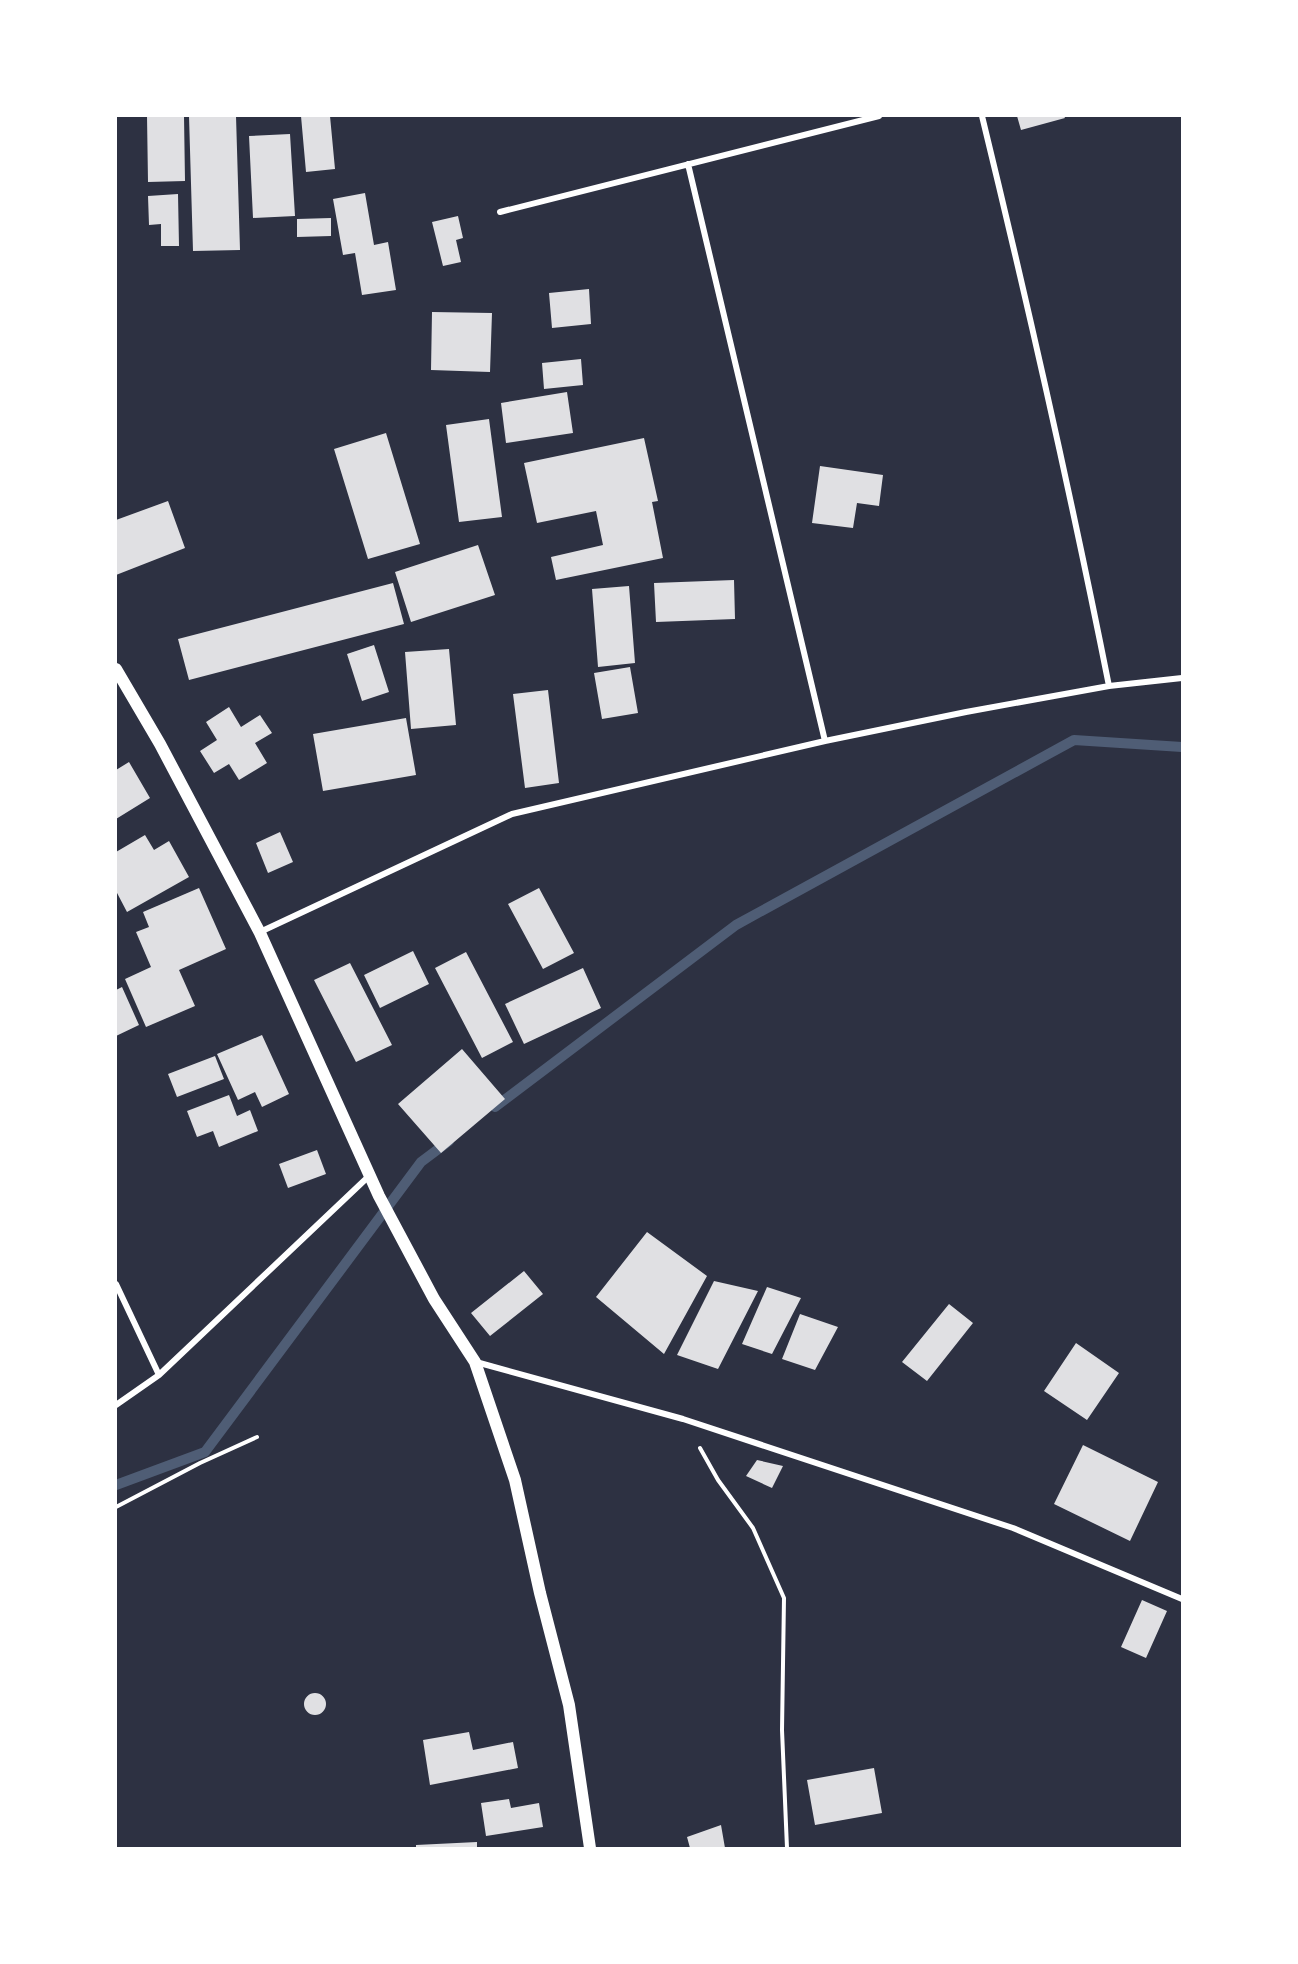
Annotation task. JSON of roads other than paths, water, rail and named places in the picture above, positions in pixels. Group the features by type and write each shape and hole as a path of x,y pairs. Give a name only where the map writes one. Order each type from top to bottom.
{"main road":[{"path":"116,669 160,744 260,933 379,1196 434,1299 475,1362 515,1480 568,1705 590,1848"}],"street":[{"path":"500,212 879,116"},
{"path":"982,116 1030,314 1109,686"},
{"path":"688,164 825,741"},
{"path":"260,933 512,814 825,741 966,712 1109,686 1182,678"},
{"path":"116,1405 159,1375 369,1176"},
{"path":"116,1284 159,1375"},
{"path":"475,1362 684,1419 1013,1528 1182,1599"}],"waterway":[{"path":"495,1107 736,925 1074,740 1182,747"},
{"path":"116,1485 205,1452 421,1162 449,1141"}]}
